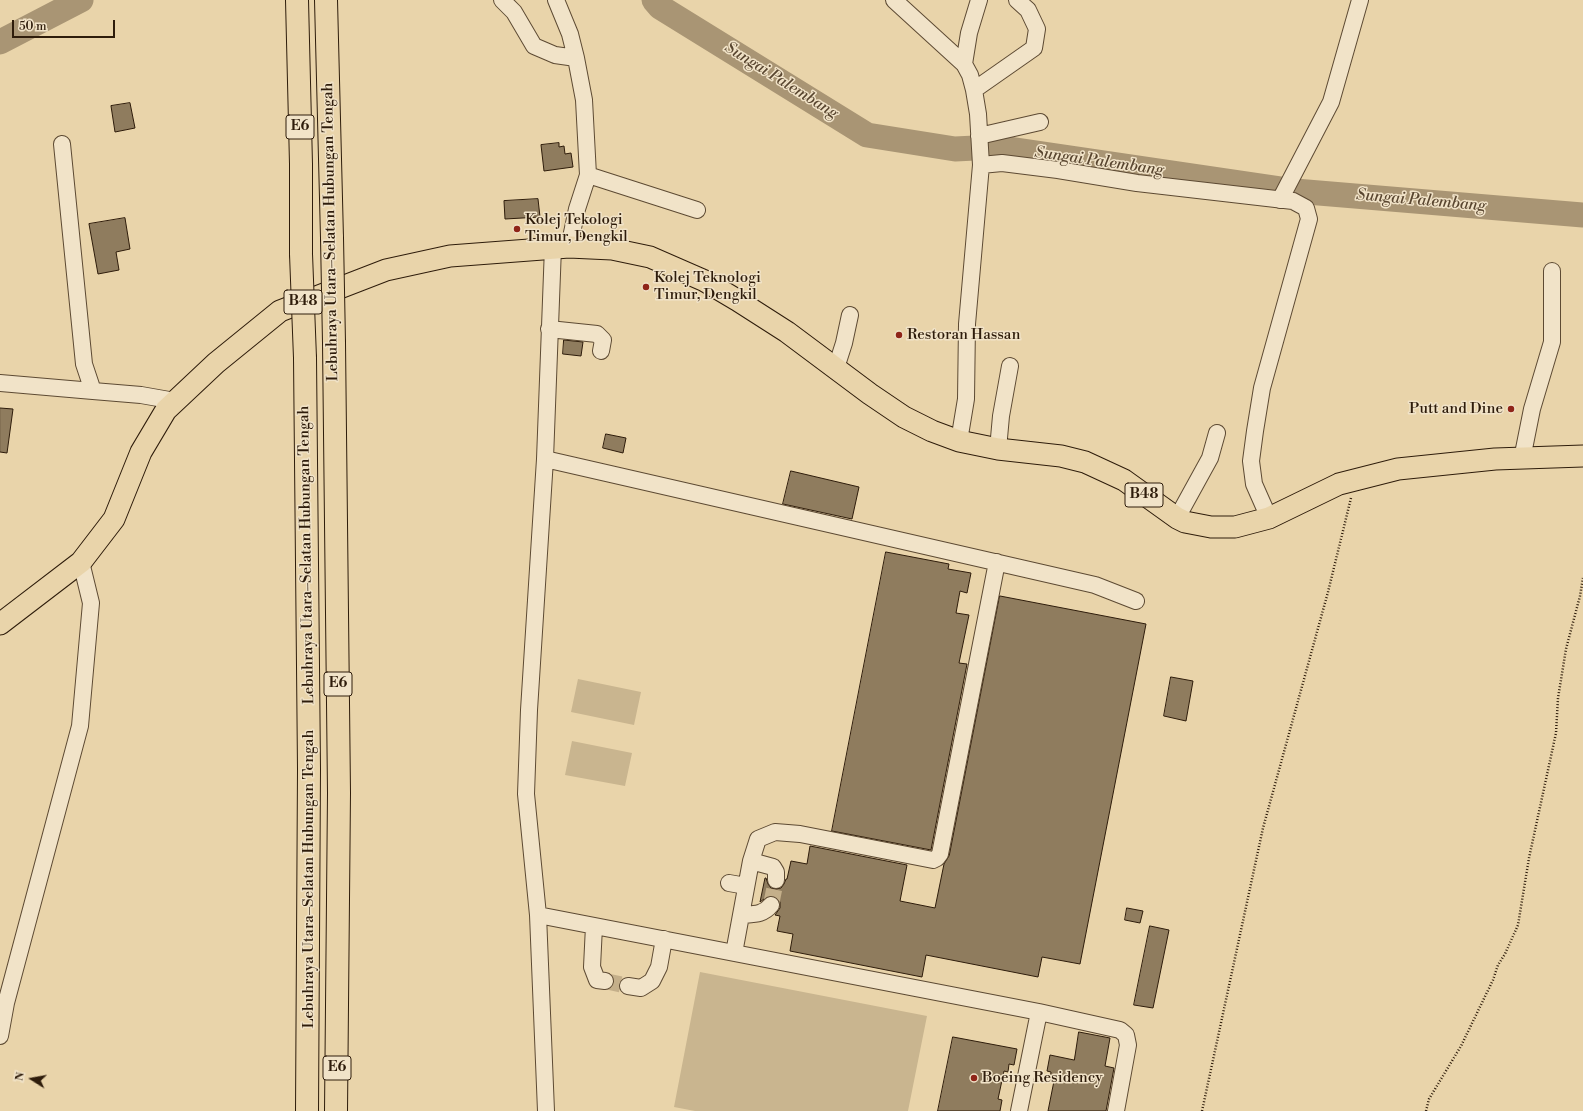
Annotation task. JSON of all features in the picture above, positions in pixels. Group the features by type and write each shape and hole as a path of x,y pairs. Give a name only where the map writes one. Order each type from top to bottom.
{"highway":[{"name":"Lebuhraya Utara–Selatan Hubungan Tengah","path":"297,0 301,164 301,254 305,358 309,769 307,1111"},
{"name":"Lebuhraya Utara–Selatan Hubungan Tengah","path":"326,0 334,342 339,793 336,1111"}],"main road":[{"name":"B48","path":"0,624 81,562 114,519 141,452 166,410 216,363 280,311 386,270 450,256 561,247 612,249 650,257 705,281 737,300 787,332 870,394 904,417 932,431 959,441 998,450 1061,456 1085,462 1124,480 1177,518 1185,522 1211,528 1235,527 1269,518 1339,484 1398,469 1495,458 1522,459 1583,456"}],"street":[{"path":"502,0 514,12 534,46 555,55 576,58"},
{"path":"546,1111 538,915 526,794 529,710 545,459 549,329 561,247 577,209 588,175 584,100 570,34 556,0"},
{"path":"894,0 964,64 970,75 978,114 980,148 967,324 966,399 959,441"},
{"path":"964,64 969,33 979,0"},
{"path":"974,90 1034,48 1037,29 1028,10 1018,0"},
{"path":"1282,198 1331,102 1360,0"},
{"path":"980,148 1040,122"},
{"path":"62,144 84,364 93,391"},
{"path":"980,148 1002,163 1058,170 1137,183 1248,196 1282,198 1306,208 1309,219 1262,388 1251,461 1254,484 1269,518"},
{"path":"588,175 697,210"},
{"path":"1522,459 1532,409 1552,342 1552,271"},
{"path":"836,368 844,343 850,315"},
{"path":"549,329 597,334 603,340 601,351"},
{"path":"998,450 1010,366"},
{"path":"0,383 141,395 175,401"},
{"path":"1177,518 1210,458 1216,433"},
{"path":"545,459 1096,585 1136,601"},
{"path":"0,1036 6,1004 80,726 91,603 81,562"},
{"path":"734,953 746,886 758,839 775,832 800,834 933,860 940,854 997,562"},
{"path":"752,861 773,867 776,876"},
{"path":"729,883 746,886"},
{"path":"741,915 760,914 766,911 771,905"},
{"path":"538,915 1112,1027 1120,1030 1126,1035 1128,1045 1116,1111"},
{"path":"594,926 592,967 601,981"},
{"path":"634,987 652,980 659,968 664,939"},
{"path":"1019,1111 1039,1012"}],"path":[{"path":"1202,1111 1263,828 1328,592 1356,480"},
{"path":"1426,1111 1429,1099 1461,1046 1518,925 1529,858 1556,733 1558,698 1566,649 1580,596 1583,578"}],"shaded area":[{"path":"578,679 641,692 634,725 571,712"},
{"path":"572,741 632,753 625,786 565,775"},
{"path":"700,972 927,1016 908,1111 695,1111 674,1107"}],"building":[{"path":"130,103 135,128 115,132 111,106"},
{"path":"559,143 559,147 564,146 565,154 571,153 573,167 544,171 541,145"},
{"path":"538,199 540,217 505,219 504,201"},
{"path":"125,218 130,249 116,252 119,270 98,274 89,224"},
{"path":"564,340 583,342 581,356 563,354"},
{"path":"0,408 13,409 7,453 0,452"},
{"path":"606,434 626,438 623,453 603,448"},
{"path":"791,471 859,487 852,519 783,504"},
{"path":"886,552 949,564 948,569 971,573 967,593 960,591 956,613 969,615 959,663 967,664 931,850 832,831"},
{"path":"1000,596 1146,624 1080,964 1042,957 1038,977 926,955 922,977 790,951 793,934 777,931 780,916 775,915 780,908 780,902 773,896 768,896 760,902 765,878 771,888 781,888 787,879 791,861 807,864 810,846 907,865 900,901 935,908 944,864 949,856"},
{"path":"1171,677 1193,681 1186,721 1164,716"},
{"path":"1127,908 1143,911 1140,923 1125,920"},
{"path":"1150,926 1169,930 1153,1008 1134,1005"},
{"path":"1079,1032 1110,1038 1105,1066 1114,1068 1106,1111 1048,1111 1054,1081 1050,1080 1051,1072 1047,1071 1050,1055 1074,1060"},
{"name":"Boeing Residency","path":"953,1037 1017,1049 1014,1065 1009,1064 1008,1072 1004,1071 998,1099 1002,1100 1000,1111 938,1111"}],"waterway":[{"path":"0,42 81,0"},
{"name":"Sungai Palembang","path":"654,0 660,7 867,135 955,149 996,147 1295,191 1583,215"}],"tunnel":[{"path":"771,905 776,880"},
{"path":"605,981 628,986"}],"place":[{"name":"Kolej Tekologi Timur, Dengkil","path":"517,229"},
{"name":"Kolej Teknologi Timur, Dengkil","path":"646,287"},
{"name":"Restoran Hassan","path":"899,335"},
{"name":"Putt and Dine","path":"1511,409"},
{"name":"Boeing Residency","path":"974,1078"}]}
